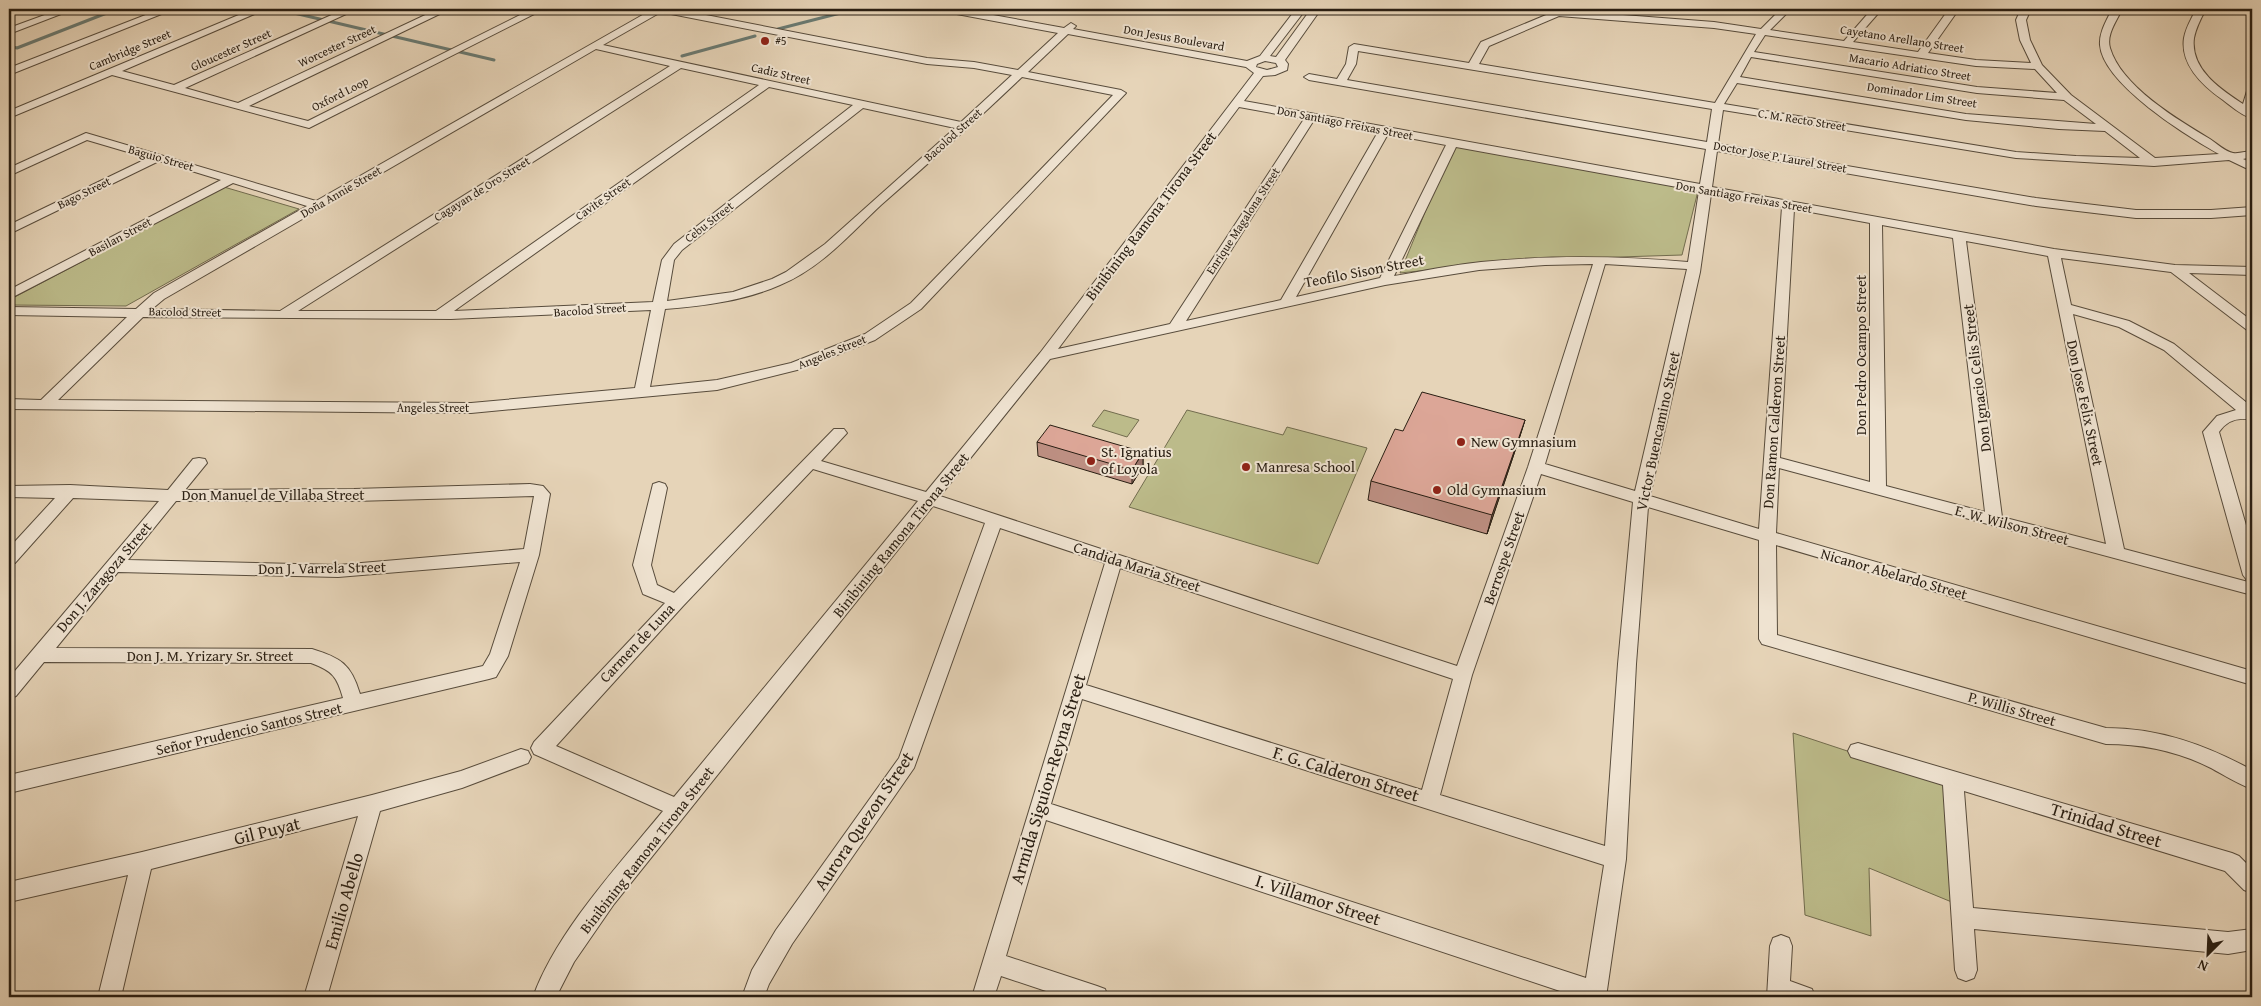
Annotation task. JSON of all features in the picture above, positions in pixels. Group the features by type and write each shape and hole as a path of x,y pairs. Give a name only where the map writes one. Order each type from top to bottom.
{"street":[{"path":"9,32 69,9"},
{"path":"9,72 169,9"},
{"name":"Cambridge Street","path":"9,116 261,9"},
{"name":"Gloucester Street","path":"174,89 352,9"},
{"name":"Worcester Street","path":"240,106 445,9"},
{"name":"Oxford Loop","path":"112,72 309,125 539,9"},
{"name":"Doña Annie Street","path":"45,404 159,296 661,9"},
{"name":"Angeles Street","path":"9,404 471,408 717,385 796,366 870,337 916,306 1122,93 965,63 927,61 661,9"},
{"name":"Don Jesus Boulevard","path":"946,9 1069,28 1257,61 1279,61"},
{"name":"Don Jesus Boulevard","path":"978,9 1069,28"},
{"path":"1301,9 1251,68 1260,72 1278,72 1283,68 1283,64 1279,61 1316,9"},
{"name":"Victor Buencamino Street","path":"1596,994 1616,859 1627,664 1641,499 1694,266 1704,189 1718,106 1763,31 1786,9"},
{"path":"1847,43 1877,9"},
{"path":"1921,54 1954,9"},
{"path":"2026,9 2021,20 2025,40 2038,66 2067,97 2154,163"},
{"path":"2117,9 2104,35 2105,49 2118,71 2164,116 2252,168"},
{"path":"2200,9 2188,40 2190,57 2200,74 2214,88 2249,113 2252,91"},
{"name":"Cayetano Arellano Street","path":"1472,67 1485,44 1558,13 1714,25 1976,63 2038,66"},
{"name":"Bacolod Street","path":"9,311 440,315 536,314 660,305 713,299 743,293 775,282 805,267 1069,28"},
{"name":"Cadiz Street","path":"594,46 962,126"},
{"name":"C. M. Recto Street","path":"1340,81 1351,64 1354,46 1472,67 2016,155 2082,161 2154,163 2233,158 2252,154"},
{"name":"Macario Adriatico Street","path":"1750,54 1976,90 2067,97"},
{"name":"Cagayan de Oro Street","path":"285,314 680,64"},
{"name":"Binibining Ramona Tirona Street","path":"544,997 566,954 606,897 1045,356 1260,72"},
{"name":"Doctor Jose P. Laurel Street","path":"1309,77 2064,205 2136,214 2211,214 2252,211"},
{"name":"Dominador Lim Street","path":"1734,78 1963,116 2042,126 2106,128"},
{"name":"Cavite Street","path":"440,315 767,84"},
{"name":"Don Santiago Freixas Street","path":"1237,102 2054,253 2175,269 2252,271"},
{"name":"Cebu Street","path":"642,392 668,260 678,247 860,105"},
{"name":"Enrique Magalona Street","path":"1175,327 1311,116"},
{"path":"1285,304 1384,130"},
{"name":"Baguio Street","path":"9,172 86,136 318,205"},
{"path":"1385,281 1452,143"},
{"name":"Bago Street","path":"9,230 159,157"},
{"name":"Basilan Street","path":"9,295 232,179"},
{"name":"Don Ramon Calderon Street","path":"1768,638 1767,537 1788,205"},
{"name":"Don Pedro Ocampo Street","path":"1876,221 1878,490"},
{"name":"Don Ignacio Celis Street","path":"1959,236 1994,520"},
{"name":"Don Jose Felix Street","path":"2054,253 2116,553"},
{"name":"Teofilo Sison Street","path":"1045,356 1385,281 1499,263 1599,260 1694,266"},
{"name":"Berrospe Street","path":"1429,800 1463,675 1536,467 1599,260"},
{"path":"2175,269 2252,327"},
{"path":"2065,307 2124,324 2170,347 2251,413"},
{"path":"2251,413 2229,416 2220,420 2215,424 2211,432 2252,575"},
{"name":"Carmen de Luna","path":"678,809 541,748 677,600 839,433"},
{"name":"E. W. Wilson Street","path":"1771,461 2252,589"},
{"name":"Candida Maria Street","path":"810,462 930,499 1301,620 1463,675"},
{"name":"Don J. Zaragoza Street","path":"9,691 199,463"},
{"name":"Nicanor Abelardo Street","path":"1536,467 1767,537 2252,678"},
{"path":"658,488 642,565 649,589 677,600"},
{"name":"Don Manuel de Villaba Street","path":"9,491 172,495 434,494 537,490 542,492 542,500 530,555"},
{"path":"9,558 70,492"},
{"name":"Aurora Quezon Street","path":"753,997 760,978 784,938 907,762 994,521"},
{"name":"Don J. Varrela Street","path":"113,566 338,571 530,555"},
{"name":"Señor Prudencio Santos Street","path":"9,784 489,672 499,656 530,555"},
{"name":"Armida Siguion-Reyna Street","path":"983,997 1076,690 1099,604 1114,560"},
{"name":"P. Willis Street","path":"1768,638 2106,736 2142,736 2165,741 2219,762 2252,780"},
{"name":"Don J. M. Yrizary Sr. Street","path":"38,655 312,656 337,666 346,675 354,705"},
{"name":"F. G. Calderon Street","path":"1076,690 1616,859"},
{"name":"Trinidad Street","path":"1858,751 2232,863 2252,883"},
{"name":"Gil Puyat","path":"9,892 142,862 372,804 462,779 521,757"},
{"path":"1953,780 1966,970"},
{"name":"Emilio Abello","path":"316,997 372,804"},
{"name":"I. Villamor Street","path":"1039,809 1596,994"},
{"path":"110,997 142,862"},
{"path":"1962,917 2228,943 2252,940"},
{"path":"1781,946 1778,993 1804,997"},
{"path":"994,963 1097,997"}],"shaded area":[{"path":"1453,144 1698,191 1682,255 1524,260 1400,273"},
{"path":"224,187 299,209 126,306 9,305 9,300"},
{"path":"1104,410 1139,420 1127,437 1092,426"},
{"path":"1187,410 1283,435 1287,427 1367,448 1318,564 1129,507"},
{"path":"1793,733 1950,785 1959,905 1869,868 1871,936 1805,915"}],"building":[{"path":"1422,392 1525,420 1492,515 1371,481 1395,429 1403,431"},
{"path":"1050,425 1143,452 1132,470 1037,442"}],"waterway":[{"path":"9,46 17,48 117,9"},
{"path":"277,9 494,60"},
{"path":"778,29 856,9"},
{"path":"682,56 755,36"}],"place":[{"name":"#5","path":"765,41"},
{"name":"New Gymnasium","path":"1461,442"},
{"name":"St. Ignatius of Loyola","path":"1091,461"},
{"name":"Manresa School","path":"1246,467"},
{"name":"Old Gymnasium","path":"1437,490"}]}
